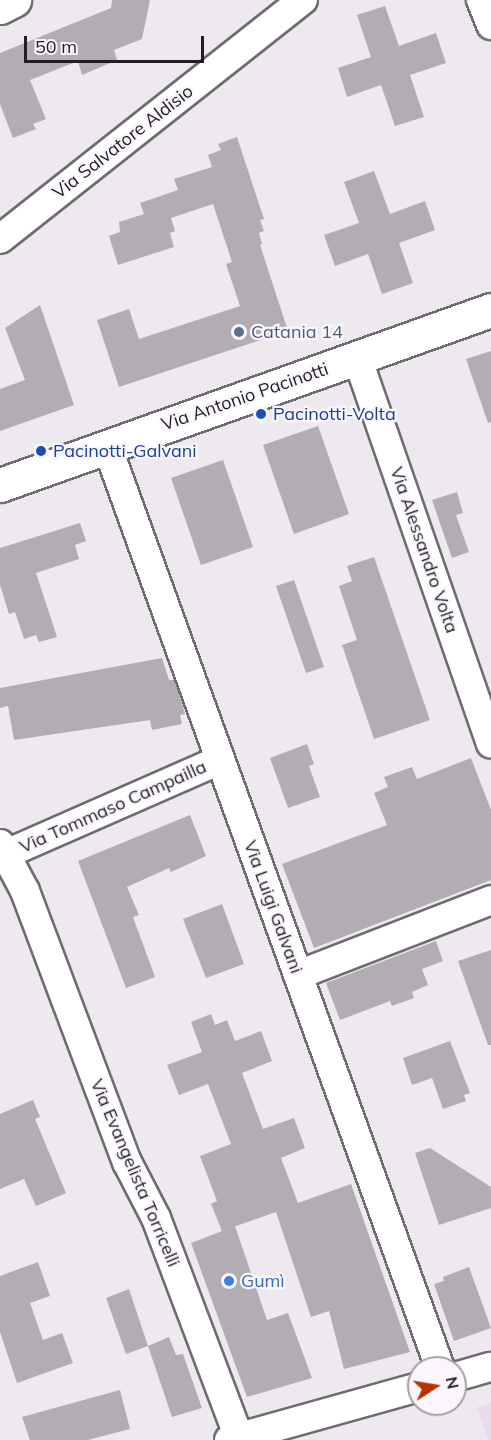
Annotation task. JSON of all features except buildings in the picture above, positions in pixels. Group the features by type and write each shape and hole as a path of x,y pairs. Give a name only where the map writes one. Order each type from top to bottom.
{"main road":[{"path":"0,6 14,0"},
{"name":"Via Antonio Pacinotti","path":"0,485 491,310"}],"street":[{"name":"Via Salvatore Aldisio","path":"0,238 303,0"},
{"path":"481,0 491,25"},
{"name":"Via Alessandro Volta","path":"357,357 491,743"},
{"name":"Via Luigi Galvani","path":"107,446 436,1356"},
{"name":"Via Tommaso Campailla","path":"3,849 220,760"},
{"name":"Via Evangelista Torricelli","path":"3,849 25,891 126,1162 156,1218 236,1439"},
{"path":"298,975 491,900"},
{"path":"467,1374 491,1367"},
{"path":"236,1439 407,1390"}],"shaded area":[{"path":"491,1403 491,1440 488,1440 477,1407"}],"place":[{"name":"Catania 14","path":"239,332"},
{"name":"Pacinotti-Volta","path":"261,414"},
{"name":"Pacinotti-Galvani","path":"41,451"},
{"name":"Gumì","path":"229,1281"}]}
